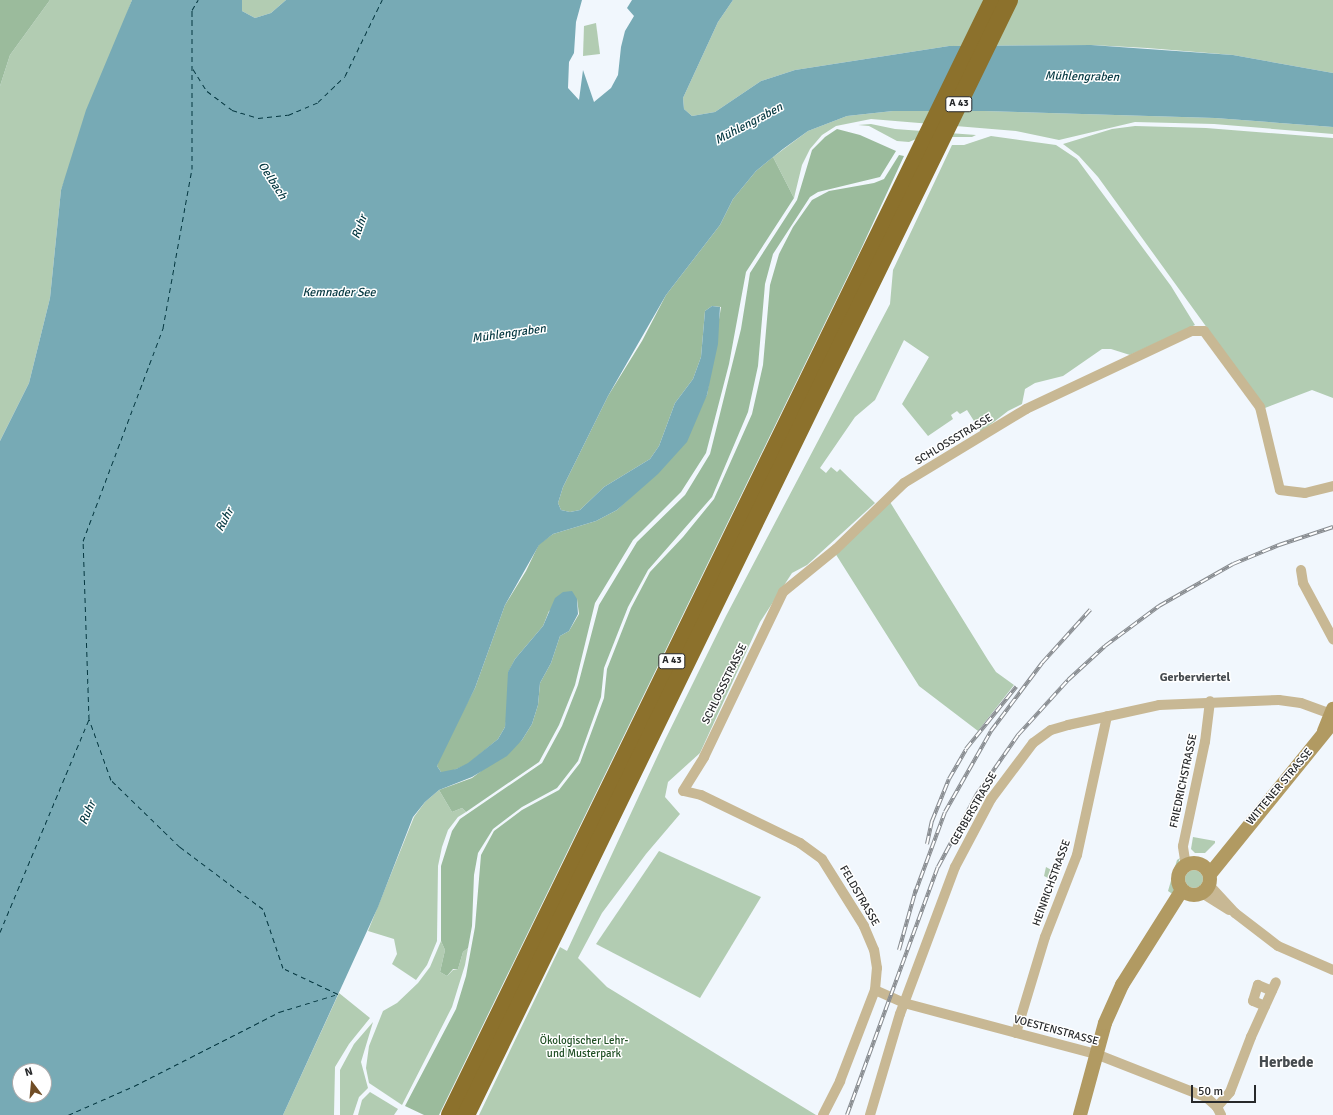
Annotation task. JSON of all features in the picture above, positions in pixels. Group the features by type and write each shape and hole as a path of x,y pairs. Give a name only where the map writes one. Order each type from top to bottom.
{"highway":[{"name":"A 43","path":"466,1115 900,207 993,0"},
{"name":"A 43","path":"450,1115 900,207 1009,0"}],"main road":[{"name":"WITTENER STRASSE","path":"1080,1115 1105,1023 1122,985 1165,918 1200,884 1324,733 1332,715"},
{"path":"1194,863 1200,884 1178,880 1186,866 1194,863"}],"street":[{"name":"SCHLOSSSTRASSE","path":"683,791 704,757 783,592 851,535 904,484 1026,409 1177,337 1192,331 1204,331 1260,407 1279,488 1294,493 1305,493 1333,486"},
{"path":"1301,570 1303,583 1333,639"},
{"name":"GERBERSTRASSE","path":"870,1115 904,1003 955,867 992,799 1007,775 1033,743 1051,730 1159,705 1279,700 1301,703 1332,715"},
{"name":"FRIEDRICHSTRASSE","path":"1186,866 1183,846 1205,742 1210,702"},
{"name":"HEINRICHSTRASSE","path":"1016,1033 1045,937 1077,855 1107,716"},
{"name":"FELDSTRASSE","path":"683,791 701,795 800,843 822,858 864,926 874,950 877,968 875,990 840,1081 823,1115"},
{"path":"1200,884 1278,946 1333,970"},
{"path":"1219,1111 1230,1092 1274,987 1258,986 1253,1001 1265,1006"},
{"name":"VOESTENSTRASSE","path":"875,990 904,1003 1096,1054 1206,1098 1219,1111"}],"green space":[{"path":"0,0 50,0 10,55 0,86"},
{"path":"50,0 132,0 61,190 50,298 29,383 0,441 0,86 10,55"},
{"path":"242,0 286,0 271,13 255,18 242,11"},
{"path":"733,0 1333,0 1333,73 1233,55 1147,48 1091,45 949,46 795,70 761,81 715,112 692,116 684,109 683,98 718,22"},
{"path":"596,23 600,54 583,56 584,26"},
{"path":"893,111 984,111 1215,118 1333,127 1333,134 1214,124 1135,122 1059,140 1016,131 871,119 836,126 822,135 810,149 802,165 794,198 773,157 808,131 847,116"},
{"path":"871,124 895,129 976,135 972,137 921,137 909,142 897,141 869,126 858,125"},
{"path":"1135,126 1206,128 1333,138 1333,398 1312,390 1265,408 1098,177 1079,156 1063,144 1112,129"},
{"path":"837,129 860,135 896,151 880,177 818,192 810,197 773,254 765,284 758,366 748,412 712,497 648,570 628,607 604,668 601,697 578,761 557,788 522,807 493,829 478,853 474,875 472,926 468,948 463,952 458,969 453,969 447,976 440,972 445,950 441,941 441,866 452,831 460,819 542,763 562,726 578,685 599,605 637,542 685,495 710,454 741,329 750,273 797,200 812,150 825,137"},
{"name":"Ökologischer Lehr- und Musterpark","path":"991,136 1056,145 1077,159 1171,286 1195,325 1130,355 1111,349 1102,349 1063,376 1035,383 1025,389 1022,404 1008,411 981,432 967,410 960,414 957,411 951,415 953,419 928,436 902,404 929,357 904,340 875,400 855,417 820,468 826,473 831,467 837,472 840,469 875,503 807,565 792,573 760,622 700,753 668,782 665,797 680,814 646,854 602,913 578,958 607,987 816,1115 479,1115 560,947 567,951 664,742 726,616 890,304 893,270 952,145 964,145"},
{"path":"899,155 904,156 861,249 439,1115 424,1115 405,1106 456,1009 466,976 475,927 481,855 494,831 522,810 559,790 580,763 604,698 607,669 631,608 650,572 683,537 714,499 752,414 763,365 770,285 779,254 793,227 812,200 829,191 874,183 884,179"},
{"path":"773,157 794,198 746,272 729,364 706,453 681,492 633,540 595,603 575,685 559,725 539,762 466,812 462,808 452,812 439,790 472,778 522,740 532,724 538,705 540,683 551,663 560,636 569,631 579,614 577,599 549,611 543,626 515,659 508,673 508,711 505,727 498,739 468,764 447,773 441,772 437,766 439,757 475,688 505,605 526,571 539,544 553,534 596,521 617,510 635,493 707,395 721,307 712,306 705,311 701,357 693,379 675,403 659,446 650,459 604,487 580,510 570,512 561,510 558,503 563,487 608,396 642,341 666,295 720,225 733,199 756,171"},
{"path":"890,502 996,672 1014,685 978,731 919,686 835,553"},
{"path":"439,790 452,812 462,808 466,812 458,817 448,830 442,847 438,866 437,941 427,965 416,980 392,964 397,954 394,939 368,931 414,817 425,802"},
{"path":"1193,837 1215,841 1215,843 1205,853 1195,853 1191,849"},
{"path":"659,851 761,897 700,998 596,944"},
{"path":"1180,858 1175,875 1174,895 1168,891 1177,860"},
{"path":"1046,867 1055,872 1048,878 1044,876"},
{"path":"1194,870 1200,873 1203,879 1200,885 1194,888 1188,885 1185,879 1188,873"},
{"path":"441,941 445,950 440,972 447,976 453,970 458,969 463,952 468,948 465,965 452,1007 402,1105 369,1083 366,1068 369,1046 383,1011 397,1003 418,983 430,967"},
{"path":"339,993 370,1018 349,1044 335,1067 334,1115 283,1115"},
{"path":"373,1022 361,1062 368,1088 359,1097 353,1115 340,1115 340,1070 354,1044"},
{"path":"370,1092 398,1109 394,1115 358,1115 362,1100"}],"water":[{"name":"Kemnader See","path":"132,0 242,0 242,11 255,18 271,13 286,0 582,0 576,22 574,53 569,62 568,88 579,100 583,70 594,102 611,88 618,75 621,47 625,31 634,16 627,8 632,0 733,0 718,22 683,98 684,109 692,116 715,112 761,81 795,70 949,46 1091,45 1233,55 1333,73 1333,127 1215,118 984,111 893,111 847,116 808,131 756,171 733,199 720,225 666,295 608,396 563,487 558,503 561,510 570,512 580,510 604,487 650,459 659,446 675,403 693,379 701,357 705,311 712,306 720,307 718,344 707,395 687,442 658,474 617,510 596,521 553,534 539,545 505,605 475,688 437,766 441,772 456,769 468,763 498,739 505,727 508,672 515,659 543,626 555,598 563,592 572,591 577,599 578,614 569,631 560,636 551,663 540,683 538,705 532,724 522,740 507,756 472,777 439,790 425,802 413,817 378,907 283,1115 0,1115 0,441 29,383 50,298 61,190 86,110"}],"ferry route":[{"path":"68,1115 134,1086 279,1012 338,994 283,968 263,909 180,847 111,780 89,719 83,541 163,328 192,169 192,10 198,0"},
{"path":"193,69 207,91 232,110 258,118 288,115 318,102 345,76 382,0"},
{"path":"0,932 89,719"}],"railway":[{"path":"847,1115 938,867 977,794 1018,735 1068,680 1105,646 1159,606 1233,564 1279,545 1333,527"},
{"path":"915,893 945,812 991,731 1042,663 1090,610"},
{"path":"927,844 932,821 949,779 966,749 1016,687"},
{"path":"899,950 916,889"}],"district":[{"name":"Gerberviertel","path":"1195,678"},
{"name":"Herbede","path":"1286,1063"}],"water label":[{"name":"Mühlengraben","path":"1082,77"},
{"name":"Mühlengraben","path":"749,124"},
{"name":"Oelbach","path":"272,181"},
{"name":"Ruhr","path":"360,227"},
{"name":"Mühlengraben","path":"509,334"},
{"name":"Ruhr","path":"225,520"},
{"name":"Ruhr","path":"88,813"}]}
